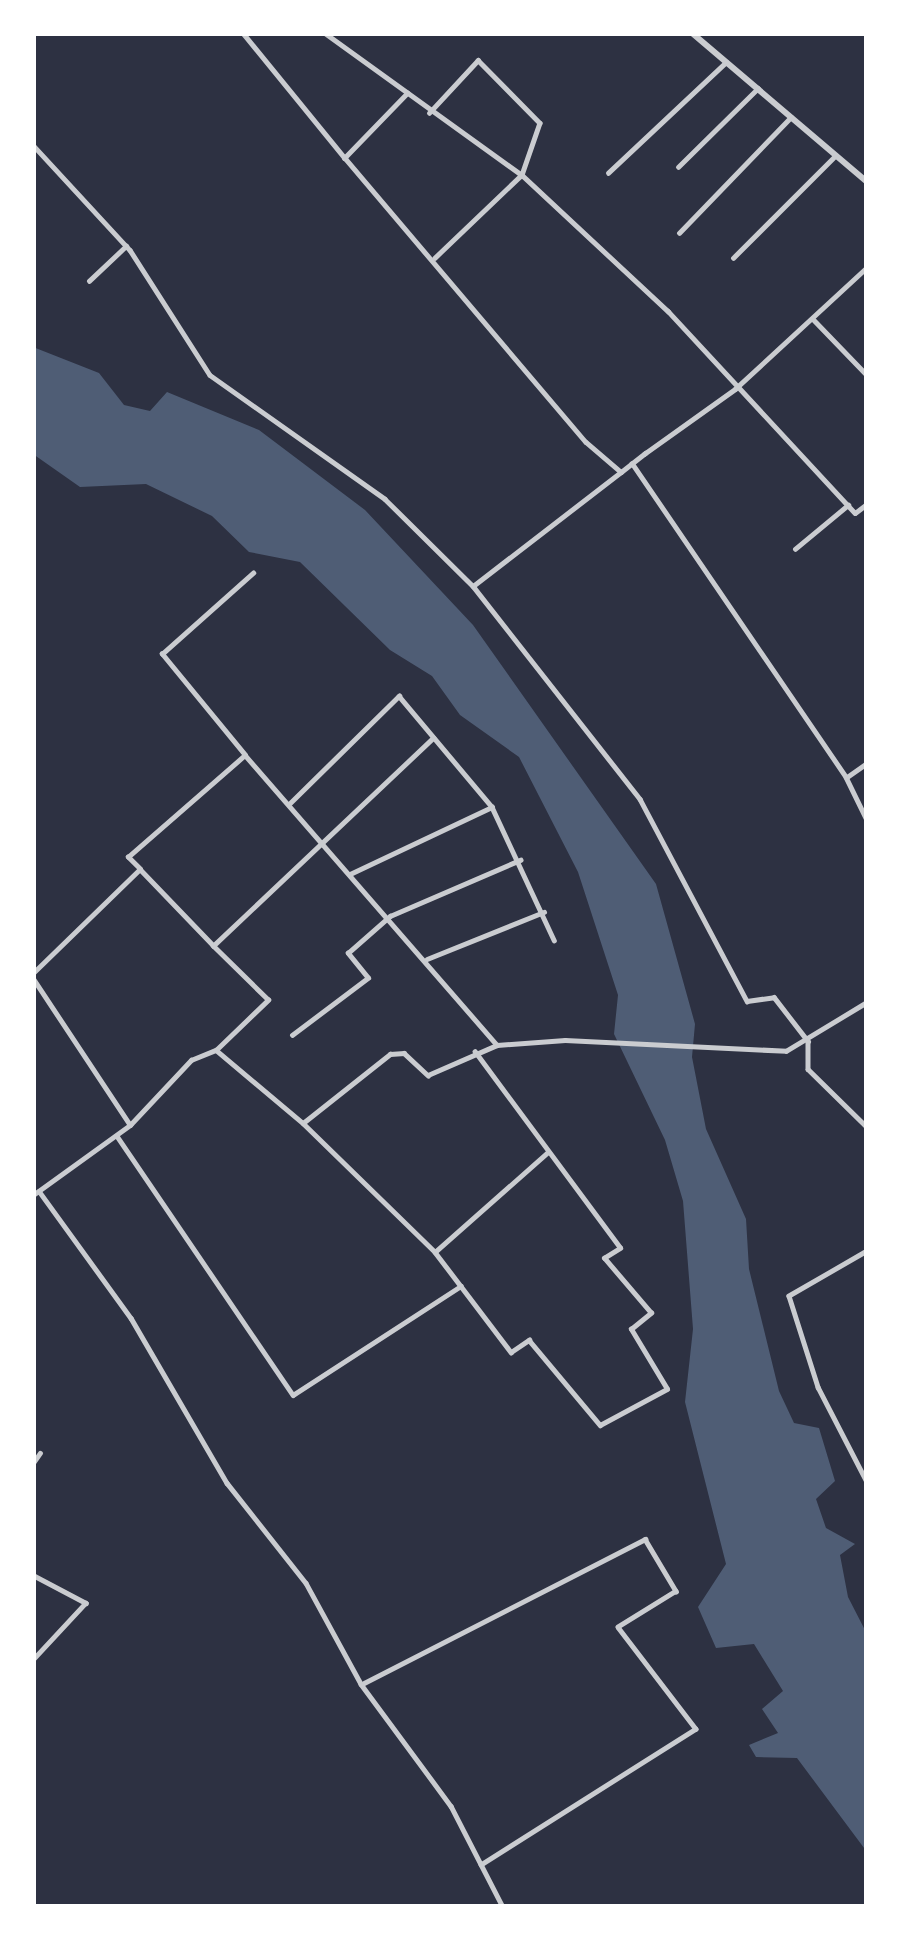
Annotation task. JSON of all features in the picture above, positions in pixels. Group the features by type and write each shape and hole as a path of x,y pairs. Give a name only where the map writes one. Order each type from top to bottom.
{"street":[{"path":"243,33 586,442 621,472"},
{"path":"325,33 429,113 521,175 668,311 735,389 855,513 867,504"},
{"path":"692,33 867,182"},
{"path":"429,113 480,60 540,123 521,175 434,258"},
{"path":"608,173 727,61"},
{"path":"678,167 758,88"},
{"path":"345,158 409,94"},
{"path":"679,233 791,117"},
{"path":"33,145 126,246 188,330 210,375 386,499 473,586 640,799 747,1001 774,997 808,1041 808,1069 867,1127"},
{"path":"733,258 836,155"},
{"path":"89,281 126,246"},
{"path":"621,472 735,389 867,267"},
{"path":"814,320 867,375"},
{"path":"473,586 645,453"},
{"path":"632,463 846,777 867,820"},
{"path":"795,549 848,505"},
{"path":"253,573 162,654 497,1045"},
{"path":"290,802 399,696 492,806 554,940"},
{"path":"214,946 433,738"},
{"path":"245,754 128,856 268,1000 216,1050 191,1060 117,1136 36,1193 131,1318 227,1483 306,1583 362,1684 451,1806 503,1907"},
{"path":"846,777 867,763"},
{"path":"350,874 492,806"},
{"path":"292,1035 368,978 348,953 390,916 520,860"},
{"path":"130,1125 33,976 140,869"},
{"path":"427,959 544,912"},
{"path":"302,1123 390,1054 404,1053 428,1075 497,1045 565,1040 786,1051 867,1002"},
{"path":"216,1050 302,1123 435,1252 511,1352 529,1340 600,1425 667,1389 631,1330 651,1312 604,1258 620,1248 475,1052"},
{"path":"117,1136 293,1396 461,1286"},
{"path":"435,1252 547,1153"},
{"path":"867,1251 789,1296 818,1387 867,1482"},
{"path":"33,1463 40,1454"},
{"path":"362,1684 645,1539 676,1591 618,1627 696,1729 481,1865"},
{"path":"33,1575 86,1603 33,1660"}],"water":[{"path":"33,347 99,373 124,405 150,411 167,392 259,430 365,510 473,625 656,884 695,1024 692,1057 706,1129 746,1219 749,1269 779,1391 794,1423 819,1428 835,1481 816,1499 826,1528 855,1544 840,1555 848,1597 867,1634 867,1852 797,1758 756,1757 749,1745 778,1733 762,1709 783,1691 754,1644 716,1648 698,1607 726,1564 685,1402 693,1329 683,1201 665,1140 614,1034 618,995 578,872 519,757 460,715 432,676 390,650 300,562 249,552 212,516 146,484 80,487 33,454"}]}
